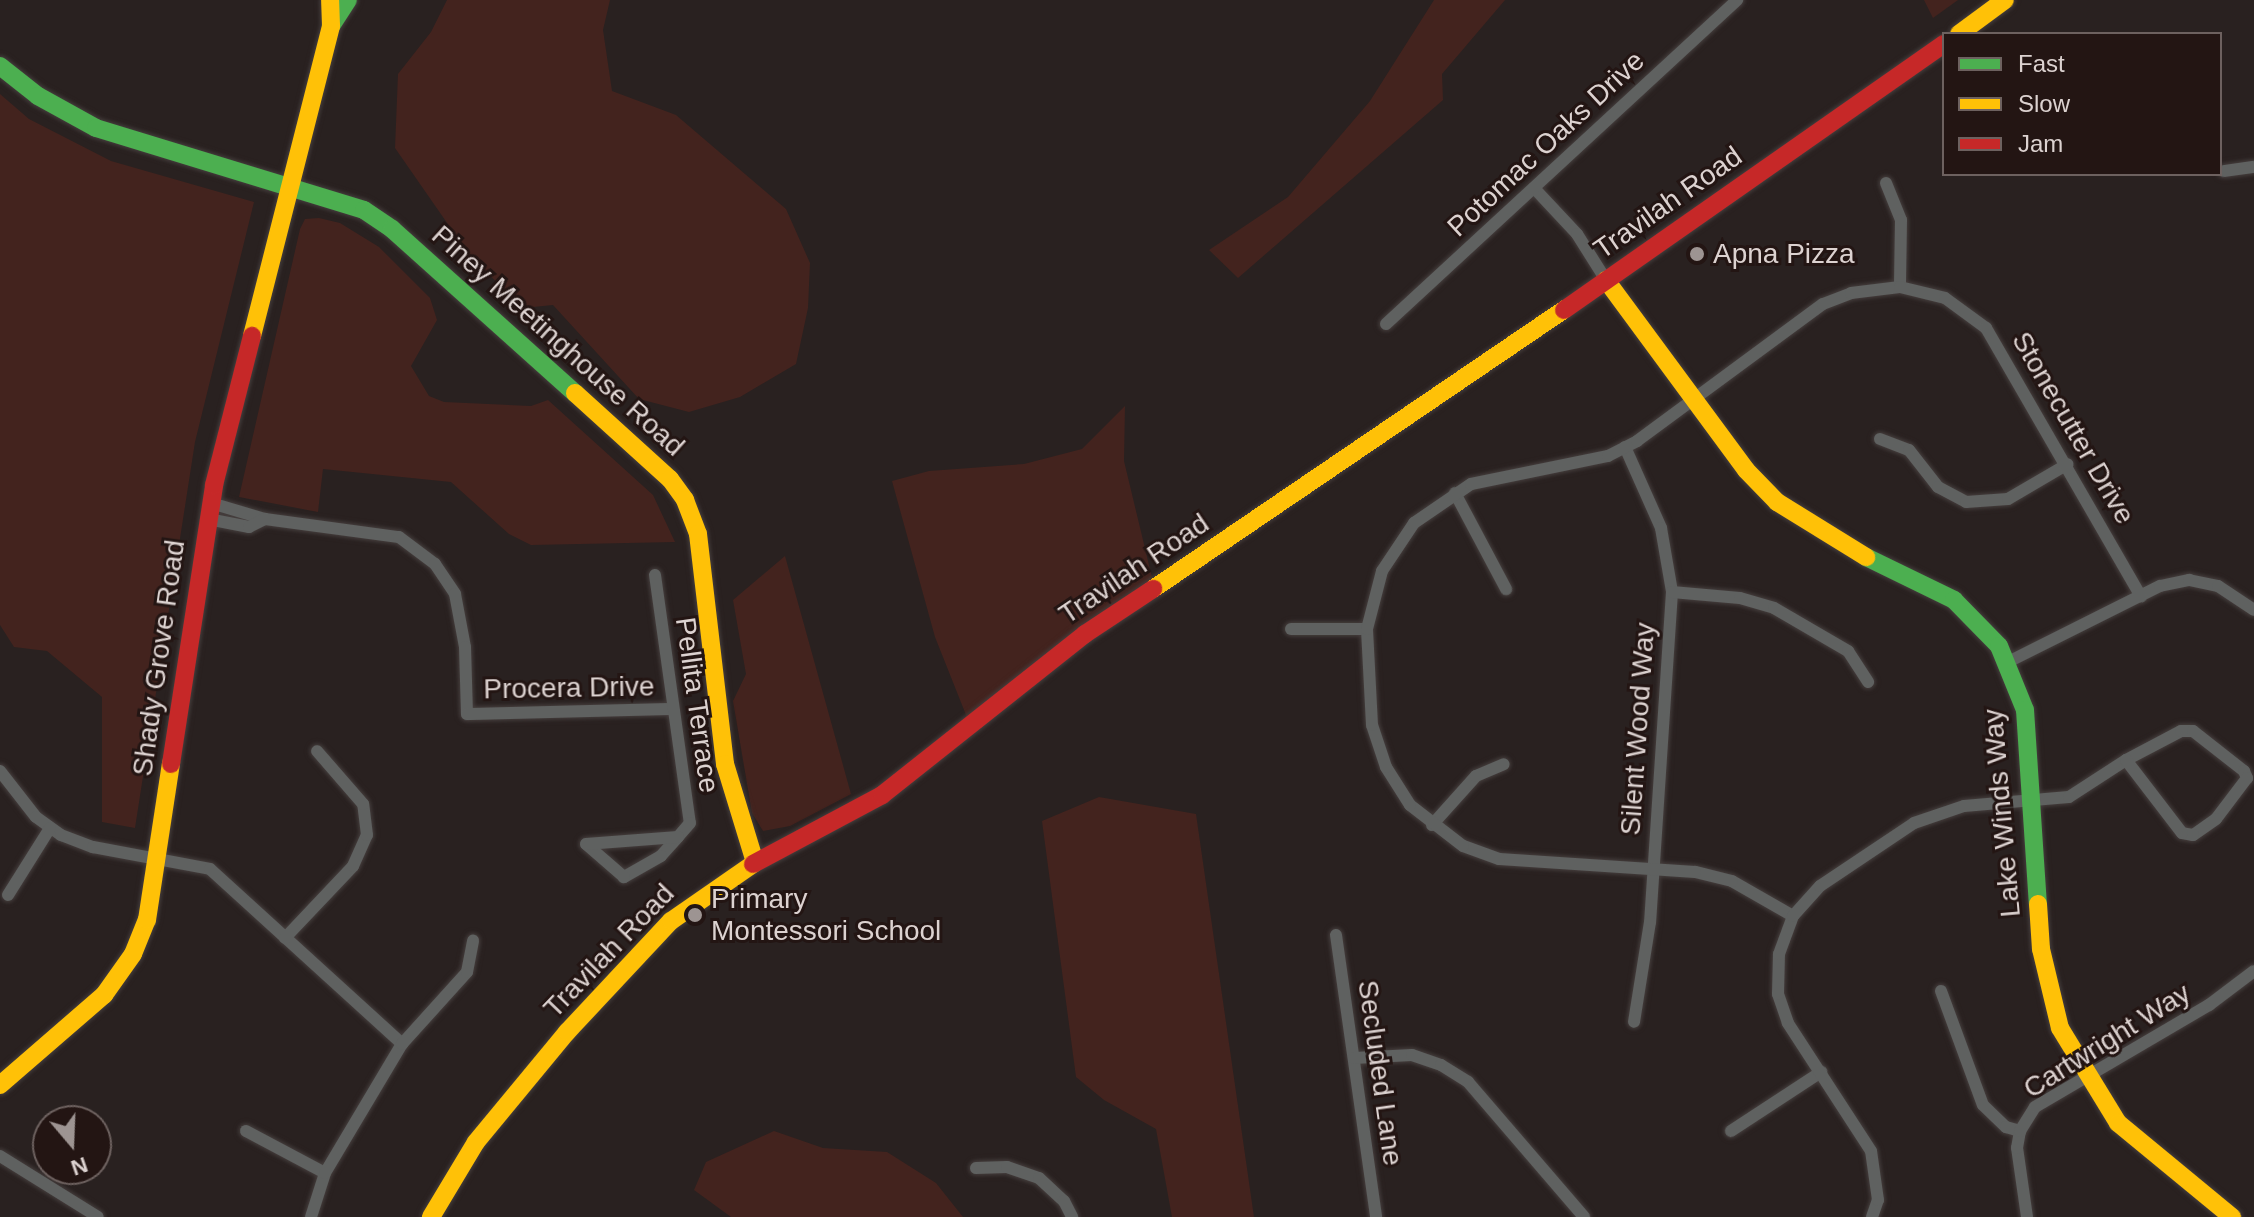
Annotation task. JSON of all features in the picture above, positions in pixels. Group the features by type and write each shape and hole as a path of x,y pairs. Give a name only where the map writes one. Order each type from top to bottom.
{"main road":[{"path":"290,188 331,26 330,0"},
{"path":"331,26 348,0"},
{"path":"1962,32 2005,0"},
{"name":"Travilah Road","path":"431,1217 476,1142 567,1032 671,921 755,862 882,795 1085,634 1362,452 1942,45"},
{"name":"Piney Meetinghouse Road","path":"0,66 38,96 96,128 364,210 392,229 654,462 685,500 701,553 725,764 755,862"},
{"name":"Shady Grove Road","path":"0,1085 87,1012 122,972 147,920 159,857 209,511 290,188"},
{"name":"Lake Winds Way","path":"1606,280 1693,399 1777,502 1832,540 1954,600 1987,629 2008,662 2025,710 2046,981 2060,1028 2085,1077 2146,1150 2232,1217"}],"street":[{"name":"Potomac Oaks Drive","path":"1386,324 1737,0"},
{"path":"2224,171 2254,167"},
{"path":"1886,183 1901,220 1900,287"},
{"path":"1534,188 1577,234 1606,280"},
{"name":"Stonecutter Drive","path":"1793,916 1732,881 1652,870 1499,859 1463,846 1432,825 1395,784 1378,748 1369,701 1367,629 1373,598 1390,554 1414,523 1455,493 1490,478 1578,466 1625,447 1823,304 1851,293 1900,287 1945,298 1986,328 2068,464 2141,596"},
{"path":"1880,439 1909,450 1938,487 1966,502 2008,499 2068,464"},
{"name":"Silent Wood Way","path":"1625,447 1661,528 1672,592 1652,870 1634,1022"},
{"path":"1455,493 1506,589"},
{"name":"Procera Drive","path":"209,511 249,527 265,519 399,537 435,564 455,594 465,647 467,714 673,709"},
{"name":"Pellita Terrace","path":"655,575 690,823 678,837"},
{"path":"2008,662 2141,596 2189,580 2218,586 2254,610"},
{"path":"1672,592 1740,598 1774,608 1848,651 1868,682"},
{"path":"1291,629 1367,629"},
{"path":"1872,1217 1878,1200 1874,1159 1788,1023 1778,994 1779,954 1793,916 1820,886 1914,823 1964,806 2069,797 2126,760 2181,731 2193,731 2247,778 2216,819 2193,835 2182,833 2126,760"},
{"path":"285,938 353,866 367,835 363,804 317,751"},
{"path":"1432,825 1476,776 1504,764"},
{"path":"0,771 20,800 50,828 93,847 210,869 402,1044"},
{"path":"8,895 50,828"},
{"path":"678,837 661,856 624,877 586,844 601,843 678,837"},
{"name":"Secluded Lane","path":"1336,935 1376,1217"},
{"path":"311,1217 325,1173 402,1044 467,972 473,941"},
{"name":"Cartwright Way","path":"2027,1217 2017,1148 2020,1131 2035,1107 2209,1005 2254,971"},
{"path":"1941,991 1983,1105 2006,1127 2020,1131"},
{"path":"1354,1058 1412,1055 1441,1065 1468,1082 1584,1217"},
{"path":"1731,1131 1821,1072"},
{"path":"246,1131 325,1173"},
{"path":"0,1156 98,1217"},
{"path":"976,1168 1007,1167 1039,1178 1064,1201 1072,1217"}],"shaded area":[{"path":"447,0 610,0 603,30 612,91 676,115 786,209 810,263 808,308 796,364 740,397 689,412 639,399 553,305 523,308 470,256 395,148 398,74 431,32"},
{"path":"1434,0 1505,0 1442,74 1443,100 1238,278 1209,250 1288,197 1370,101"},
{"path":"1924,0 1958,0 1933,18"},
{"path":"0,94 29,119 111,161 254,202 195,442 135,828 102,822 102,697 47,651 14,647 0,625"},
{"path":"319,218 340,223 379,247 430,298 437,320 411,366 429,396 444,402 531,406 548,400 653,495 675,542 531,545 509,534 451,482 323,469 318,512 239,497 300,229 305,219"},
{"path":"1125,406 1124,461 1155,590 970,725 935,637 892,481 929,471 1024,464 1082,449"},
{"path":"785,556 851,794 790,826 763,831 752,813 733,701 746,674 733,600"},
{"path":"1099,797 1196,814 1254,1217 1172,1217 1156,1129 1104,1100 1076,1077 1042,821"},
{"path":"774,1131 823,1148 887,1152 936,1183 963,1217 731,1217 694,1190 706,1162"}],"traffic: fast":[{"path":"331,26 348,0"},
{"path":"0,66 38,96 96,128 364,210 392,229 575,393"},
{"path":"1866,557 1954,600 1999,646 2025,710 2038,904"}],"traffic: slow":[{"path":"252,336 331,26 330,0"},
{"path":"1962,32 2005,0"},
{"path":"1606,280 1746,470 1777,502 1866,557"},
{"path":"1153,589 1564,310"},
{"path":"575,393 670,479 685,500 698,534 725,764 755,862"},
{"path":"0,1085 104,995 133,954 147,920 171,764"},
{"path":"431,1217 476,1142 567,1032 671,921 753,864"},
{"path":"2038,904 2041,949 2060,1028 2118,1123 2232,1217"}],"traffic: jam":[{"path":"1564,310 1942,45"},
{"path":"171,764 214,485 252,336"},
{"path":"753,864 882,795 1085,634 1153,589"}],"place":[{"name":"Apna Pizza","path":"1697,254"},
{"name":"Primary Montessori School","path":"695,915"}]}
